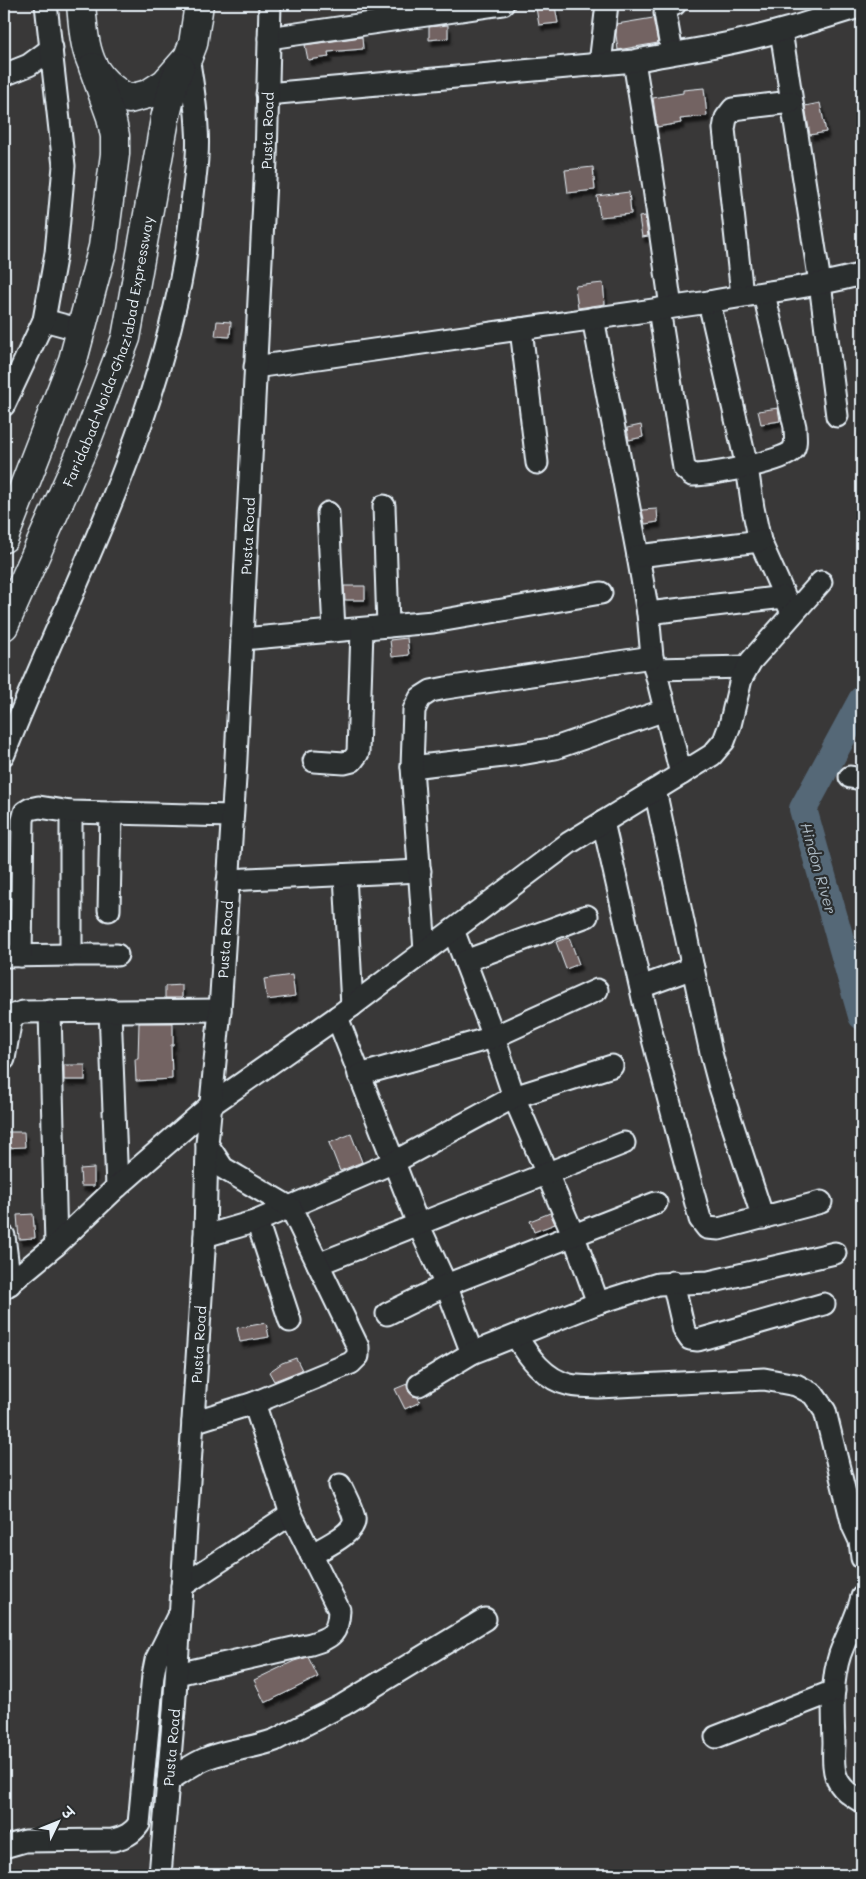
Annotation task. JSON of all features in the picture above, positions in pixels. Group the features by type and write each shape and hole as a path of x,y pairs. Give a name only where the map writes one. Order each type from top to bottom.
{"main road":[{"path":"4,538 73,360 102,247 116,154 111,117 93,67 84,33 81,4"},
{"name":"Faridabad-Noida-Ghaziabad Expressway","path":"4,626 88,437 126,338 165,119 174,82 193,44 199,4"},
{"path":"93,67 102,80 113,90 130,99 148,94 165,83 184,62"}],"street":[{"path":"4,405 44,320 56,253 64,166 46,4"},
{"name":"Pusta Road","path":"160,1875 177,1674 205,1236 207,1144 220,1010 232,816 255,367 270,4"},
{"path":"269,38 504,4"},
{"path":"600,64 607,4"},
{"path":"672,52 665,13 668,7 675,4"},
{"path":"267,94 634,61 672,52 724,45 781,31 862,6"},
{"path":"781,31 820,284 837,416"},
{"path":"4,75 29,65 52,48"},
{"path":"634,61 650,160 684,468 692,475 747,467 785,456 793,450 796,440 794,427 764,294"},
{"path":"4,754 24,703 79,580 134,444 149,402 164,347 184,267 197,157 198,129 196,102 184,62"},
{"path":"742,295 724,129 726,118 733,109 791,102"},
{"path":"255,367 709,302 742,295 764,294 820,284 861,281"},
{"path":"709,302 747,467 760,541 788,605"},
{"path":"593,318 648,613 653,663 680,774"},
{"path":"44,320 81,330"},
{"path":"522,329 537,463"},
{"path":"384,506 388,626"},
{"path":"328,513 334,630"},
{"path":"638,556 760,541"},
{"path":"7,1286 56,1245 117,1187 211,1105 344,1011 569,843 712,756 724,741 730,725 741,679 747,667 788,605 821,582"},
{"path":"242,639 334,630 362,630 433,622 601,593"},
{"path":"648,613 788,605"},
{"path":"314,762 344,763 352,761 358,753 362,630"},
{"path":"425,951 412,767 414,710 420,698 431,691 653,663 747,667"},
{"path":"412,767 555,748 665,710"},
{"path":"655,790 720,1087 763,1218"},
{"path":"117,955 12,956 25,812 38,808 70,812 232,816"},
{"path":"70,812 71,955"},
{"path":"109,910 110,813"},
{"path":"603,822 641,987 700,1219 707,1228 719,1229 821,1202"},
{"path":"228,880 420,871"},
{"path":"344,875 344,1011 359,1075 418,1224 446,1285 472,1353"},
{"path":"465,961 587,916"},
{"path":"454,930 514,1097 573,1234 598,1303"},
{"path":"641,987 693,968"},
{"path":"359,1075 494,1037 597,990"},
{"path":"110,1010 117,1187"},
{"path":"4,1059 10,1024 14,1015 23,1012 220,1010"},
{"path":"50,1011 56,1245"},
{"path":"205,1236 257,1221 394,1162 514,1097 612,1066"},
{"path":"318,1264 624,1142"},
{"path":"193,1422 254,1403 351,1363 358,1356 358,1347 290,1208 224,1168 207,1144"},
{"path":"387,1314 446,1285 656,1203"},
{"path":"257,1221 290,1321"},
{"path":"4,1236 7,1286"},
{"path":"419,1385 472,1353 598,1303 658,1284 718,1280 836,1253"},
{"path":"673,1282 684,1330 690,1339 698,1340 824,1304"},
{"path":"516,1336 529,1358 554,1380 571,1386 598,1387 764,1379 796,1385 814,1394 825,1411 853,1526 860,1541 862,1558"},
{"path":"177,1674 311,1644 328,1638 338,1626 338,1610 291,1514 254,1403"},
{"path":"310,1555 349,1532 354,1526 354,1518 340,1485"},
{"path":"182,1586 291,1514"},
{"path":"862,1581 862,1588"},
{"path":"862,1597 860,1608 840,1656 834,1691 834,1762 836,1776 846,1790 862,1802"},
{"path":"4,1847 26,1841 114,1840 134,1832 139,1824 156,1660 181,1611"},
{"path":"168,1781 196,1763 210,1757 275,1740 343,1705 485,1619"},
{"path":"716,1738 834,1691"}],"building":[{"path":"555,6 558,23 539,25 536,8"},
{"path":"653,18 658,43 618,50 617,24"},
{"path":"448,25 448,38 429,40 429,27"},
{"path":"362,37 363,49 328,52 329,57 308,60 305,45"},
{"path":"704,88 707,116 680,119 681,123 657,127 653,98 683,93 683,90"},
{"path":"820,103 826,132 810,135 805,106"},
{"path":"593,167 595,190 568,193 565,170"},
{"path":"629,192 631,214 600,217 597,196"},
{"path":"645,216 648,236 642,237 639,217"},
{"path":"603,283 605,304 578,308 575,286"},
{"path":"217,321 231,322 230,337 215,336"},
{"path":"778,408 780,421 761,424 758,411"},
{"path":"641,425 643,437 629,440 627,428"},
{"path":"657,509 658,522 645,524 642,510"},
{"path":"344,586 365,586 365,600 345,600"},
{"path":"407,638 409,655 392,657 390,640"},
{"path":"569,937 579,964 566,969 556,942"},
{"path":"292,975 295,996 267,1000 264,979"},
{"path":"182,985 182,998 165,998 165,986"},
{"path":"139,1023 173,1023 173,1045 171,1045 172,1079 136,1081 135,1059 138,1059"},
{"path":"64,1065 85,1065 85,1080 64,1080"},
{"path":"4,1132 24,1132 25,1147 4,1148"},
{"path":"351,1134 362,1162 340,1171 329,1143"},
{"path":"94,1168 94,1186 81,1186 80,1169"},
{"path":"550,1213 555,1224 534,1232 530,1221"},
{"path":"33,1214 35,1238 19,1239 17,1215"},
{"path":"266,1323 269,1337 240,1342 237,1328"},
{"path":"296,1358 302,1370 274,1381 269,1372 282,1363"},
{"path":"407,1384 409,1392 413,1396 418,1397 420,1402 405,1409 395,1389"},
{"path":"308,1657 318,1677 265,1703 254,1680 294,1661"}],"waterway":[{"name":"Hindon River","path":"862,700 803,809 862,1016"}]}
